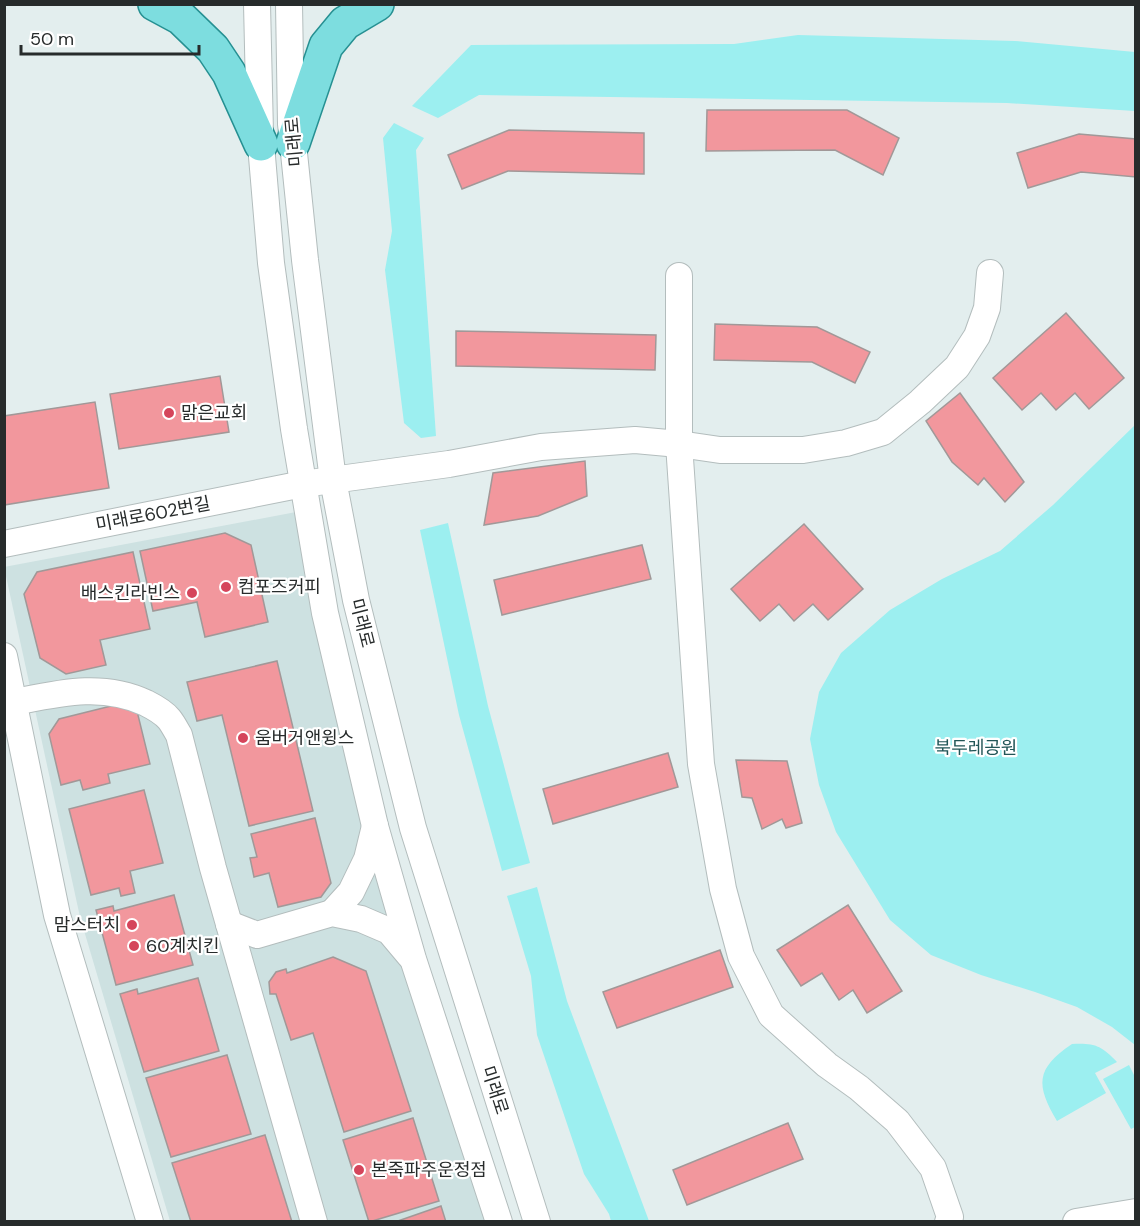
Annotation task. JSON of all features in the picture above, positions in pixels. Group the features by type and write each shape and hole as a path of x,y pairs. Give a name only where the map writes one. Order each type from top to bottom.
{"main road":[{"path":"155,4 181,18 213,49 229,73 261,144"},
{"path":"293,143 326,46 345,22 377,4"}],"street":[{"name":"미래로","path":"257,4 261,144 271,263 303,484 325,613 375,825 413,959 499,1221"},
{"name":"미래로","path":"289,4 293,143 305,260 333,480 356,600 413,828 537,1221"},
{"name":"미래로602번길","path":"4,544 303,484 449,464 541,447 634,440 720,450 803,450 883,432 920,402 957,367 977,336 987,308 990,273"},
{"path":"679,276 679,444 701,764 723,889 741,956 771,1015 827,1065 859,1088 897,1121 933,1168 950,1216 948,1221"},
{"path":"4,656 9,703 57,915 150,1221"},
{"path":"9,703 56,693 99,692 129,695 153,707 169,719 179,735 229,924 314,1221"},
{"path":"332,913 351,892 367,859 375,825"},
{"path":"229,924 257,935 332,913 361,920 389,931 413,959"},
{"path":"241,963 257,935"},
{"path":"1076,1221 1136,1212"}],"shaded area":[{"path":"296,512 489,1221 170,1221 80,917 4,567"}],"green space":[{"path":"798,35 1015,41 1135,52 1135,111 1007,103 479,95 438,118 412,106 471,45 734,44"},
{"path":"394,123 424,138 416,150 436,436 421,438 404,423 385,270 392,231 383,138"},
{"name":"북두레공원","path":"1135,425 1135,1045 1112,1027 1077,1007 981,975 931,955 890,920 836,832 819,785 810,739 819,692 841,653 890,610 942,579 1000,551 1053,505"},
{"path":"448,523 488,706 530,863 502,871 459,715 420,530"},
{"path":"537,887 567,1001 649,1221 611,1221 584,1174 537,1035 531,976 507,896"},
{"path":"1072,1044 1097,1046 1117,1062 1095,1073 1106,1093 1057,1121 1045,1097 1043,1078 1051,1062"},
{"path":"1129,1065 1135,1077 1135,1127 1131,1129 1103,1079"}],"building":[{"path":"707,110 847,110 899,138 883,175 835,150 706,151"},
{"path":"509,130 644,133 644,174 508,171 462,189 448,155"},
{"path":"1079,134 1136,139 1136,177 1081,172 1028,188 1017,153"},
{"path":"1066,313 1124,378 1089,409 1075,393 1056,410 1041,393 1022,410 993,378"},
{"path":"715,324 817,327 870,352 855,383 812,362 714,360"},
{"path":"456,331 656,335 655,370 456,366"},
{"name":"맑은교회","path":"220,376 229,432 119,449 110,394"},
{"path":"960,393 1024,482 1005,502 984,478 978,485 952,462 926,421"},
{"path":"95,402 109,488 4,505 4,416"},
{"path":"585,461 587,496 538,516 484,525 493,473"},
{"path":"804,524 863,589 828,620 813,604 794,621 779,604 760,621 731,589"},
{"path":"225,533 251,545 268,622 205,637 197,602 153,611 140,551"},
{"path":"642,545 651,579 502,615 494,580"},
{"path":"133,552 150,629 100,640 106,665 66,674 40,658 24,594 37,572"},
{"path":"277,661 313,811 249,826 222,715 197,721 187,682"},
{"path":"119,704 137,711 150,764 108,774 110,783 83,790 80,780 61,785 49,734 59,719"},
{"path":"668,753 678,787 553,824 543,789"},
{"path":"736,760 787,761 802,823 786,828 782,819 762,829 752,798 742,797"},
{"path":"144,790 163,863 130,871 135,893 121,896 119,888 91,895 69,809"},
{"path":"315,818 331,883 321,897 278,907 269,873 254,877 250,858 257,857 251,834"},
{"path":"174,895 193,965 116,985 96,910 113,906 114,911"},
{"path":"848,905 902,991 867,1013 853,990 839,1000 822,973 801,986 777,950"},
{"path":"720,950 733,987 617,1028 603,992"},
{"path":"333,957 366,971 411,1111 344,1132 313,1033 291,1040 276,994 270,994 269,982 276,972 286,969 287,973"},
{"path":"198,978 219,1051 144,1072 120,994 137,989 138,994"},
{"path":"227,1055 251,1134 171,1157 146,1078"},
{"path":"413,1118 439,1201 369,1222 343,1140"},
{"path":"788,1123 803,1159 687,1205 673,1170"},
{"path":"265,1135 292,1222 191,1222 172,1163"},
{"path":"441,1206 446,1222 395,1222"}],"place":[{"name":"맑은교회","path":"169,413"},
{"name":"컴포즈커피","path":"226,587"},
{"name":"배스킨라빈스","path":"192,593"},
{"name":"움버거앤윙스","path":"243,738"},
{"name":"맘스터치","path":"132,925"},
{"name":"60계치킨","path":"134,946"},
{"name":"본죽파주운정점","path":"359,1170"}]}
